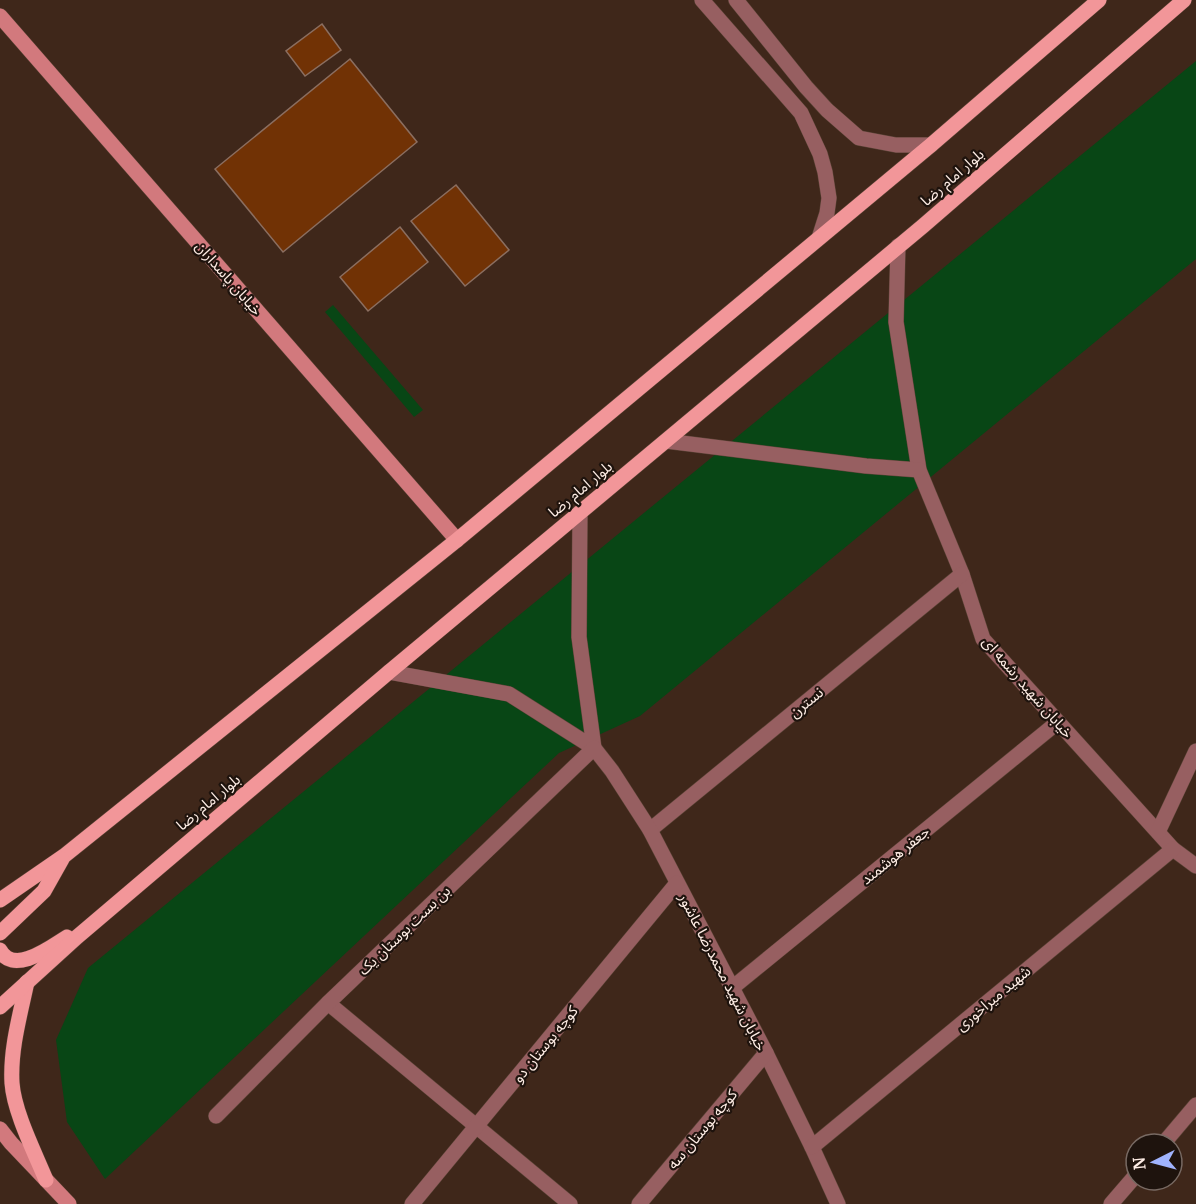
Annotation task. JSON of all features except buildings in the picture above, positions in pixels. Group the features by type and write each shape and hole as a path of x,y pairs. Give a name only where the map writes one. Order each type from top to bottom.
{"main road":[{"path":"0,900 64,856 457,540 931,145 1099,0"},
{"name":"بلوار امام رضا","path":"0,1007 106,913 898,246 1184,0"},
{"path":"0,933 44,891 64,856"},
{"path":"0,950 3,956 12,961 27,959 106,913"},
{"path":"27,982 14,1040 12,1084 19,1114 46,1180"}],"street":[{"path":"702,0 801,113 820,154 829,198 819,238"},
{"path":"736,0 806,87 827,110 859,138 896,145 931,145"},
{"name":"خیابان پاسداران","path":"0,16 457,540"},
{"path":"757,64 776,50"},
{"name":"خیابان شهید رشمه ای","path":"898,246 896,322 919,471 962,574 983,639 1173,849 1196,866"},
{"path":"666,441 919,471"},
{"path":"580,512 579,637 594,748"},
{"name":"نسترن","path":"650,830 962,574"},
{"path":"390,672 509,694 594,748"},
{"name":"جعفر هوشمند","path":"732,988 1058,722"},
{"name":"خیابان شهید محمدرضا عاشور","path":"594,748 612,771 650,830 766,1053 838,1204"},
{"name":"بن بست بوستان یک","path":"216,1116 328,1003 594,748"},
{"path":"1158,832 1196,751"},
{"name":"شهید میراخوری","path":"812,1147 1173,849"},
{"name":"کوچه بوستان دو","path":"412,1204 678,883"},
{"path":"328,1003 570,1204"},
{"name":"کوچه بوستان سه","path":"639,1204 766,1053"},
{"path":"1173,1132 1196,1105"},
{"path":"0,1129 69,1204"},
{"path":"1111,1204 1124,1189"}],"green space":[{"path":"1196,61 1196,259 640,716 559,753 105,1179 67,1122 56,1040 88,968"},
{"path":"333,305 423,410 414,417 325,312"}]}
